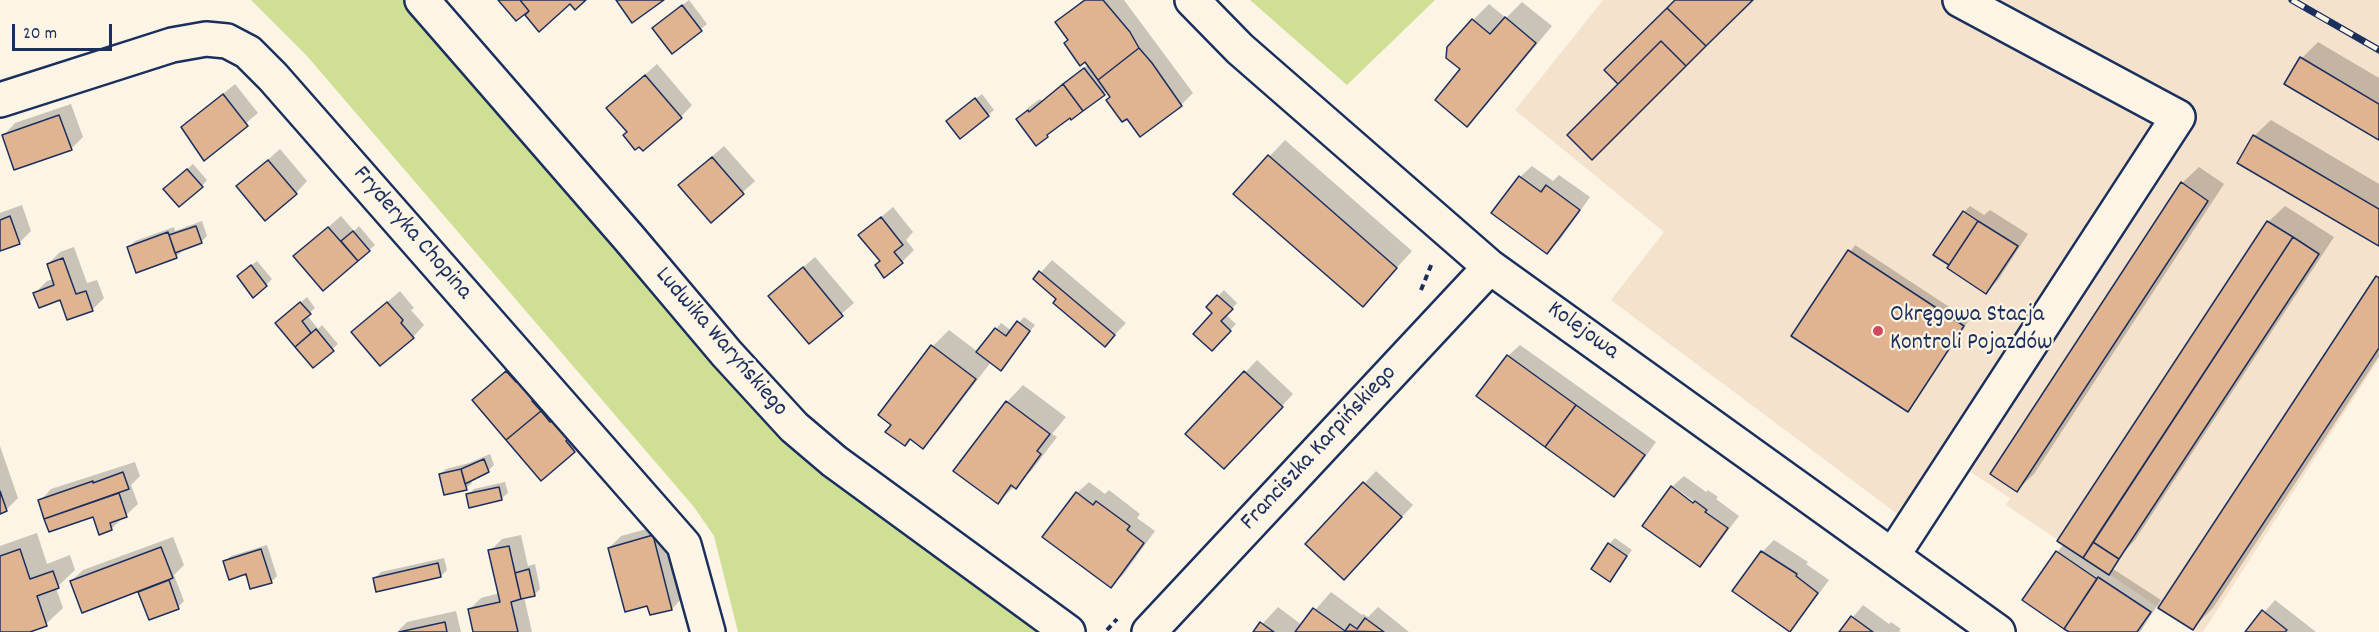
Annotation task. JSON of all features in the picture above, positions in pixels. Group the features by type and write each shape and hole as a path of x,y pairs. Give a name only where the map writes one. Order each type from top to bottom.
{"street":[{"name":"Ludwika Waryńskiego","path":"422,0 629,237 727,354 794,427 834,461 1068,632"},
{"name":"Kolejowa","path":"1192,0 1240,50 1490,267 1998,632"},
{"path":"1893,555 2178,117 1960,0"},
{"name":"Fryderyka Chopina","path":"0,100 172,45 206,39 227,41 248,52 273,77 684,545 708,632"},
{"name":"Franciszka Karpińskiego","path":"1149,632 1490,267"}],"shaded area":[{"path":"1603,0 2379,0 2379,359 2203,632 2195,632 2006,505 2010,498 1954,461 1912,525 1611,300 1664,232 1515,110"}],"green space":[{"path":"251,0 405,0 765,420 800,454 1040,632 738,632 714,536 694,507 307,56"},
{"path":"1250,0 1435,0 1347,85"}],"building":[{"path":"498,0 520,0 529,11 516,21"},
{"path":"520,0 586,0 575,10 570,4 539,32 525,15 529,11"},
{"path":"616,0 664,0 632,23"},
{"path":"1085,0 1103,0 1130,32 1139,48 1098,80 1085,62 1080,66 1064,43 1068,40 1055,22"},
{"path":"1675,0 1753,0 1706,46 1667,8"},
{"path":"682,5 702,31 672,54 652,28"},
{"path":"1667,8 1706,46 1686,66 1661,41 1618,84 1604,70"},
{"path":"1505,17 1536,43 1467,127 1435,100 1460,69 1446,58 1447,47 1472,19 1490,34"},
{"path":"1661,41 1686,66 1592,160 1567,135"},
{"path":"1139,48 1182,106 1140,137 1127,119 1122,122 1106,100 1110,97 1098,80"},
{"path":"2300,57 2379,104 2379,140 2284,84"},
{"path":"1084,68 1105,95 1083,111 1063,84"},
{"path":"645,75 682,118 643,151 639,147 635,150 623,135 627,132 606,108"},
{"path":"1063,84 1083,111 1047,135 1048,137 1036,146 1016,119 1028,110 1029,112"},
{"path":"223,94 248,126 204,161 181,127"},
{"path":"975,98 989,116 960,139 946,121"},
{"path":"59,115 72,150 14,170 2,135"},
{"path":"2253,135 2379,209 2379,246 2237,163"},
{"path":"1268,155 1397,268 1363,307 1233,194"},
{"path":"712,157 744,194 711,223 678,185"},
{"path":"268,160 297,194 265,221 236,186"},
{"path":"187,169 203,187 179,207 163,189"},
{"path":"1519,176 1541,192 1546,185 1580,210 1547,254 1491,213"},
{"path":"2181,182 2208,201 2017,492 1990,474"},
{"path":"1963,211 1978,221 1949,265 1933,255"},
{"path":"10,216 20,244 0,251 0,220"},
{"path":"881,217 903,245 894,252 903,263 884,278 875,265 880,261 858,235"},
{"path":"1978,221 2018,246 1986,294 1947,268"},
{"path":"2267,221 2293,237 2083,558 2057,541"},
{"path":"196,226 202,243 175,253 169,235"},
{"path":"328,227 358,261 323,291 293,256"},
{"path":"353,231 370,251 358,261 341,241"},
{"path":"168,232 177,258 136,273 127,247"},
{"path":"2293,237 2319,254 2119,559 2093,542"},
{"name":"Okręgowa Stacja Kontroli Pojazdów","path":"1848,250 1964,326 1908,412 1791,336"},
{"path":"63,258 76,294 86,291 93,311 67,320 60,300 39,308 33,293 54,285 47,264"},
{"path":"251,265 267,286 253,298 237,276"},
{"path":"803,267 843,316 809,344 768,296"},
{"path":"1039,271 1115,335 1105,347 1053,303 1056,299 1033,279"},
{"path":"2376,276 2379,278 2379,348 2193,630 2158,608"},
{"path":"1217,295 1233,309 1221,321 1231,331 1212,351 1193,334 1212,313 1206,307"},
{"path":"300,302 311,314 302,321 311,333 295,347 275,323"},
{"path":"387,302 403,320 401,323 414,338 380,366 351,332"},
{"path":"1017,321 1030,331 1001,371 976,352 995,328 1006,336"},
{"path":"316,329 334,351 313,368 295,347"},
{"path":"931,345 976,379 923,449 910,439 905,446 885,432 891,425 878,415"},
{"path":"1507,355 1576,405 1545,447 1476,396"},
{"path":"506,371 516,382 520,378 536,397 532,401 541,411 506,440 472,400"},
{"path":"1244,371 1283,407 1224,469 1185,434"},
{"path":"1006,401 1050,434 1037,451 1041,454 1016,489 1011,485 998,504 953,471"},
{"path":"1576,405 1645,455 1614,497 1545,447"},
{"path":"541,411 550,422 555,419 570,437 566,441 575,452 541,481 506,440"},
{"path":"484,459 489,472 465,484 461,469"},
{"path":"461,469 467,490 444,495 439,474"},
{"path":"123,472 129,489 44,519 38,500"},
{"path":"1363,482 1402,517 1344,580 1305,544"},
{"path":"1671,486 1693,503 1695,501 1707,510 1705,512 1728,528 1700,567 1642,526"},
{"path":"499,487 502,500 469,508 466,494"},
{"path":"0,491 7,511 0,514"},
{"path":"1076,492 1093,505 1096,501 1130,526 1127,530 1144,543 1111,588 1042,537"},
{"path":"119,493 127,517 110,523 112,530 99,535 93,517 49,532 44,519"},
{"path":"653,535 672,610 650,615 647,606 625,612 608,548"},
{"path":"2093,542 2119,559 2109,575 2083,558"},
{"path":"1608,543 1627,556 1610,582 1591,569"},
{"path":"509,546 521,599 511,602 518,632 473,632 468,609 500,602 488,550"},
{"path":"161,547 173,578 82,613 70,581"},
{"path":"20,549 30,579 53,571 59,588 37,596 47,626 30,632 0,632 0,556"},
{"path":"261,549 272,583 250,589 246,574 229,580 223,561"},
{"path":"1761,551 1797,574 1796,576 1818,593 1790,632 1732,591"},
{"path":"2056,551 2097,579 2064,629 2022,600"},
{"path":"438,563 441,577 376,592 373,578"},
{"path":"529,569 535,596 521,599 515,573"},
{"path":"2098,577 2151,612 2137,632 2069,632 2064,629"},
{"path":"169,580 179,609 149,620 138,592"},
{"path":"1313,608 1345,631 1346,632 1295,632"},
{"path":"2262,610 2287,630 2285,632 2245,632"},
{"path":"1851,616 1873,632 1839,632"},
{"path":"1365,618 1384,632 1345,631 1350,624 1357,629"},
{"path":"445,622 447,632 399,632"},
{"path":"1260,622 1274,632 1253,632"}],"railway":[{"path":"2292,0 2379,50"}],"place":[{"name":"Okręgowa Stacja Kontroli Pojazdów","path":"1878,331"}]}
